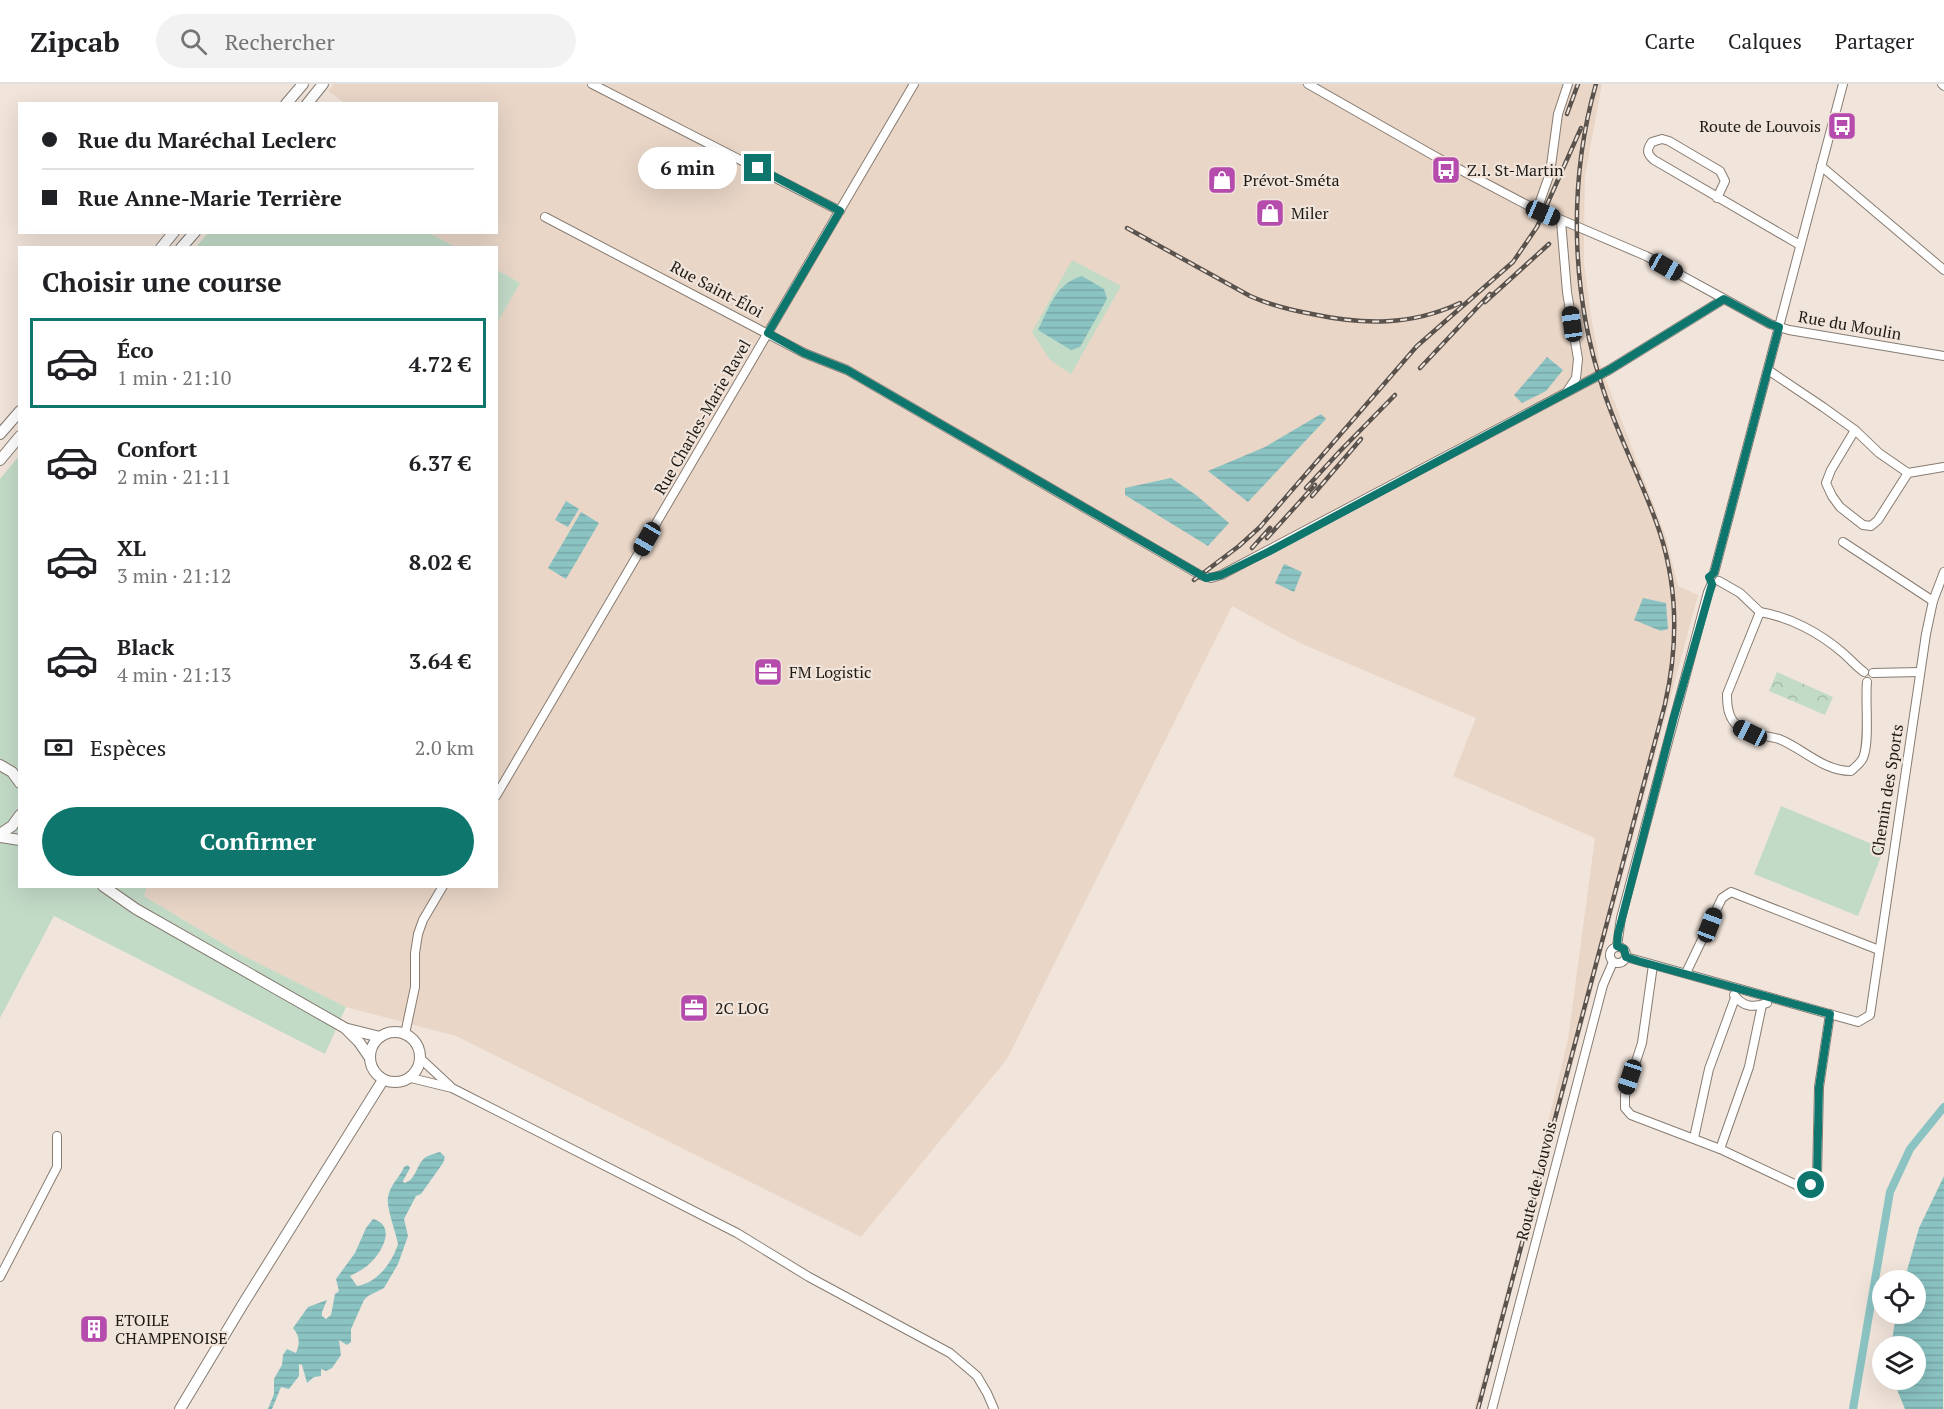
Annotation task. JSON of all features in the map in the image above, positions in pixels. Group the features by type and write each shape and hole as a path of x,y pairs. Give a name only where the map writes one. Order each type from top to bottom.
{"main road":[{"path":"288,102 303,84"},
{"path":"309,102 323,84"},
{"path":"163,246 172,234"},
{"path":"184,246 193,234"},
{"path":"2,431 18,413"},
{"path":"0,454 18,436"},
{"path":"0,460 18,437"},
{"path":"0,765 12,772 18,780"},
{"path":"0,836 18,818"},
{"path":"0,836 18,840"},
{"path":"106,888 136,909 345,1028 380,1037"},
{"path":"345,1028 370,1058"},
{"path":"392,1032 405,1034 417,1044 421,1059 419,1066 411,1078 397,1083 383,1080 372,1067 371,1050 380,1037 392,1032"},
{"path":"180,1409 383,1080"}],"street":[{"path":"592,84 840,211"},
{"name":"Rue Charles-Marie Ravel","path":"498,793 914,84"},
{"name":"Rue du Moulin","path":"1308,84 1429,153 1537,210 1646,256 1770,324 1944,356"},
{"path":"1537,210 1550,173 1558,114 1568,84"},
{"path":"1617,946 1619,926 1715,579 1843,84"},
{"path":"1717,198 1725,181 1720,171 1669,141 1662,139 1652,142 1648,147 1647,152 1653,160 1717,198 1800,245"},
{"path":"1821,166 1944,270"},
{"name":"Rue Saint-Éloi","path":"545,217 804,353 847,370 1206,578 1216,577 1252,560 1563,394"},
{"path":"1561,221 1567,291 1578,358 1576,378 1572,387 1563,394"},
{"path":"1563,394 1609,370 1724,299"},
{"path":"1768,370 1855,430 1879,453 1908,473 1944,467"},
{"path":"1855,430 1831,470 1826,483 1840,507 1857,521 1867,526 1874,524 1908,473"},
{"path":"1843,542 1933,601"},
{"name":"Chemin des Sports","path":"1830,1014 1858,1022 1870,1015 1920,672 1933,601 1944,572"},
{"path":"1715,579 1740,593 1760,612 1773,614 1816,632 1868,672 1920,672"},
{"path":"1760,612 1727,694 1727,707 1731,718 1739,727 1753,734 1778,739 1792,745 1824,765 1839,771 1851,771 1864,756 1867,682 1862,677 1868,672"},
{"path":"405,1034 414,994 418,934 423,920 442,888"},
{"path":"1686,973 1722,898 1731,892 1879,950"},
{"path":"1617,946 1624,949 1626,957 1621,963 1613,962 1610,958 1612,948 1617,946"},
{"path":"1626,957 1830,1014 1819,1087 1817,1176 1806,1187 1801,1187 1694,1138 1631,1115 1624,1107 1623,1102 1642,1043 1653,965"},
{"name":"Route de Louvois","path":"1492,1409 1600,996 1613,962"},
{"path":"1729,987 1735,998 1744,1005 1754,1007 1776,1000"},
{"path":"1694,1138 1709,1069 1735,998"},
{"path":"1720,1149 1749,1067 1762,1005"},
{"path":"421,1059 452,1088"},
{"path":"411,1078 452,1088 737,1233 809,1276 950,1353 977,1376 993,1409"},
{"path":"0,1277 57,1167 57,1136"}],"shaded area":[{"path":"334,84 1602,84 1585,176 1584,230 1584,263 1600,364 1666,537 1678,586 1698,595 1480,1409 1474,1409 1519,1244 1568,1039 1595,838 1453,776 1476,718 1300,643 1232,606 1007,1059 861,1237 456,1036 346,1007 240,954 144,896 146,888 498,888 498,320 520,283 498,271 498,246 454,246 431,234 498,234 498,102 344,102 328,91"}],"green space":[{"path":"207,234 431,234 454,246 197,246"},
{"path":"1072,260 1121,286 1071,374 1050,360 1032,332"},
{"path":"498,271 520,283 498,321"},
{"path":"18,457 18,888 147,888 144,896 240,954 346,1007 325,1054 54,916 0,1018 0,479"},
{"path":"1777,672 1833,697 1825,715 1769,691"},
{"path":"1781,806 1884,849 1858,916 1754,874"}],"water":[{"path":"1082,276 1104,289 1107,299 1080,347 1071,350 1038,330 1054,297 1066,284"},
{"path":"1547,357 1563,370 1546,391 1522,403 1514,395"},
{"path":"1321,414 1326,419 1248,502 1208,471 1265,447"},
{"path":"1171,478 1196,495 1229,523 1208,546 1125,495 1125,488"},
{"path":"566,501 579,509 568,527 555,520"},
{"path":"581,512 599,523 566,579 548,568"},
{"path":"1284,564 1302,572 1294,592 1275,583"},
{"path":"1643,598 1666,603 1668,629 1661,631 1634,620"},
{"path":"440,1152 445,1157 443,1163 421,1194 416,1196 404,1219 408,1236 398,1264 384,1288 364,1300 351,1329 351,1342 347,1345 339,1340 341,1355 332,1368 326,1371 321,1369 321,1376 314,1377 307,1383 302,1365 299,1364 299,1376 289,1389 281,1387 272,1409 268,1409 274,1394 274,1379 282,1365 283,1355 287,1349 296,1353 297,1350 298,1337 293,1328 308,1307 327,1300 322,1316 326,1319 331,1315 335,1294 339,1291 336,1279 355,1253 366,1228 373,1219 385,1228 385,1241 372,1261 350,1276 357,1286 371,1281 383,1271 398,1244 388,1207 391,1189 404,1167 408,1165 410,1168 404,1183 414,1176 422,1160"},
{"path":"1944,1176 1943,1409 1905,1409 1897,1390 1926,1390 1926,1336 1893,1336 1894,1324 1926,1324 1926,1270 1907,1270 1919,1228"}],"waterway":[{"path":"1853,1409 1890,1192 1910,1149 1944,1107"}],"railway":[{"path":"1567,114 1578,84"},
{"path":"1478,1409 1665,704 1674,640 1673,597 1666,554 1654,515 1616,426 1603,389 1584,315 1579,276 1577,198 1587,121 1596,84"},
{"path":"1194,580 1260,527 1417,346 1513,262 1537,227 1581,128"},
{"path":"1127,228 1250,296 1296,311 1331,318 1387,321 1423,316 1460,303"},
{"path":"1485,302 1549,244"},
{"path":"1420,368 1490,294"},
{"path":"1306,488 1395,395"},
{"path":"1312,496 1361,439"},
{"path":"1267,538 1315,485"},
{"path":"1252,548 1270,528"}],"place":[{"name":"Route de Louvois","path":"1842,126"},
{"name":"Z.I. St-Martin","path":"1446,170"},
{"name":"Prévot-Sméta","path":"1222,180"},
{"name":"Miler","path":"1270,213"},
{"name":"FM Logistic","path":"768,672"},
{"name":"2C LOG","path":"694,1008"},
{"name":"ETOILE CHAMPENOISE","path":"94,1329"}],"route":[{"path":"758,168 840,211 768,333 804,353 847,370 1206,578 1221,575 1268,552 1609,370 1724,299 1779,327 1714,573 1709,577 1712,584 1645,827 1617,946 1626,951 1626,957 1638,961 1830,1014 1819,1087 1817,1176 1811,1185"}]}
